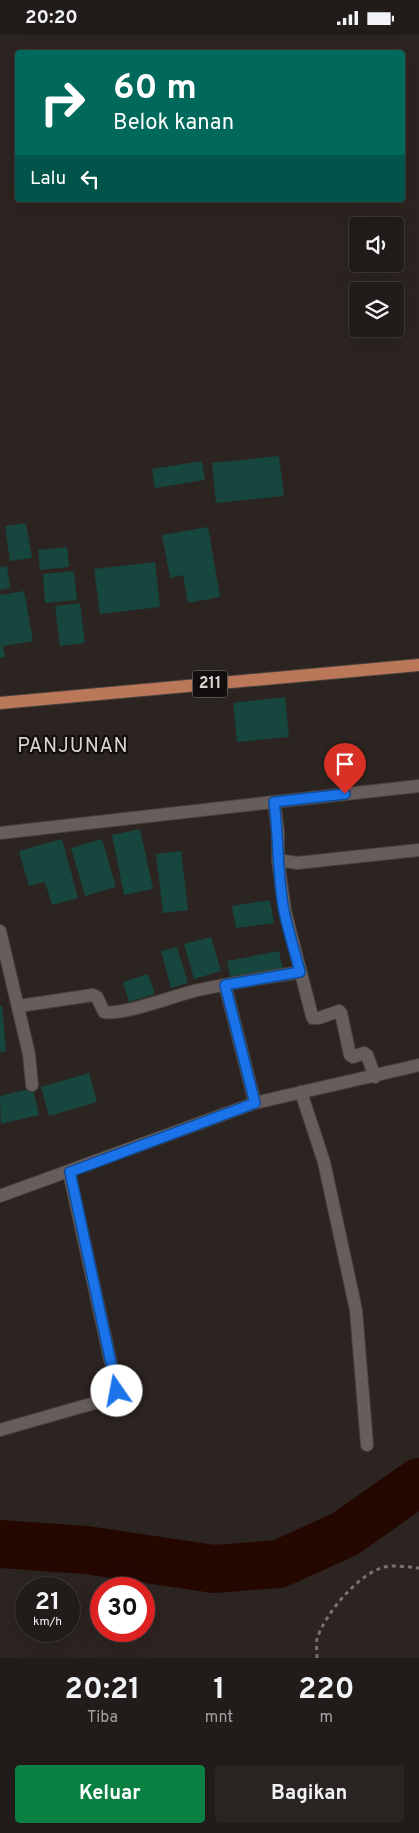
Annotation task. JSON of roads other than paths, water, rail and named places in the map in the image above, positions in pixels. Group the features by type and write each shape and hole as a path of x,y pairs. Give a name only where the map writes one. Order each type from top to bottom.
{"main road":[{"name":"211","path":"0,703 419,665"}],"street":[{"path":"0,833 419,786"},
{"path":"274,802 284,911 312,1016 313,1018 319,1018 339,1011 350,1055 353,1057 364,1053 367,1055 375,1077"},
{"path":"278,860 296,863 419,850"},
{"path":"0,931 19,1005 29,1054 32,1085"},
{"path":"19,1005 93,995 97,997 106,1013 194,991 300,972"},
{"path":"225,985 255,1103"},
{"path":"0,1196 255,1103 375,1077 419,1065"},
{"path":"301,1092 324,1162 356,1310 367,1445"},
{"path":"0,1430 112,1397 117,1391 70,1172"}],"waterway":[{"path":"0,1544 86,1550 214,1569 279,1564 345,1534 419,1482"}],"district":[{"name":"PANJUNAN","path":"73,747"}]}
